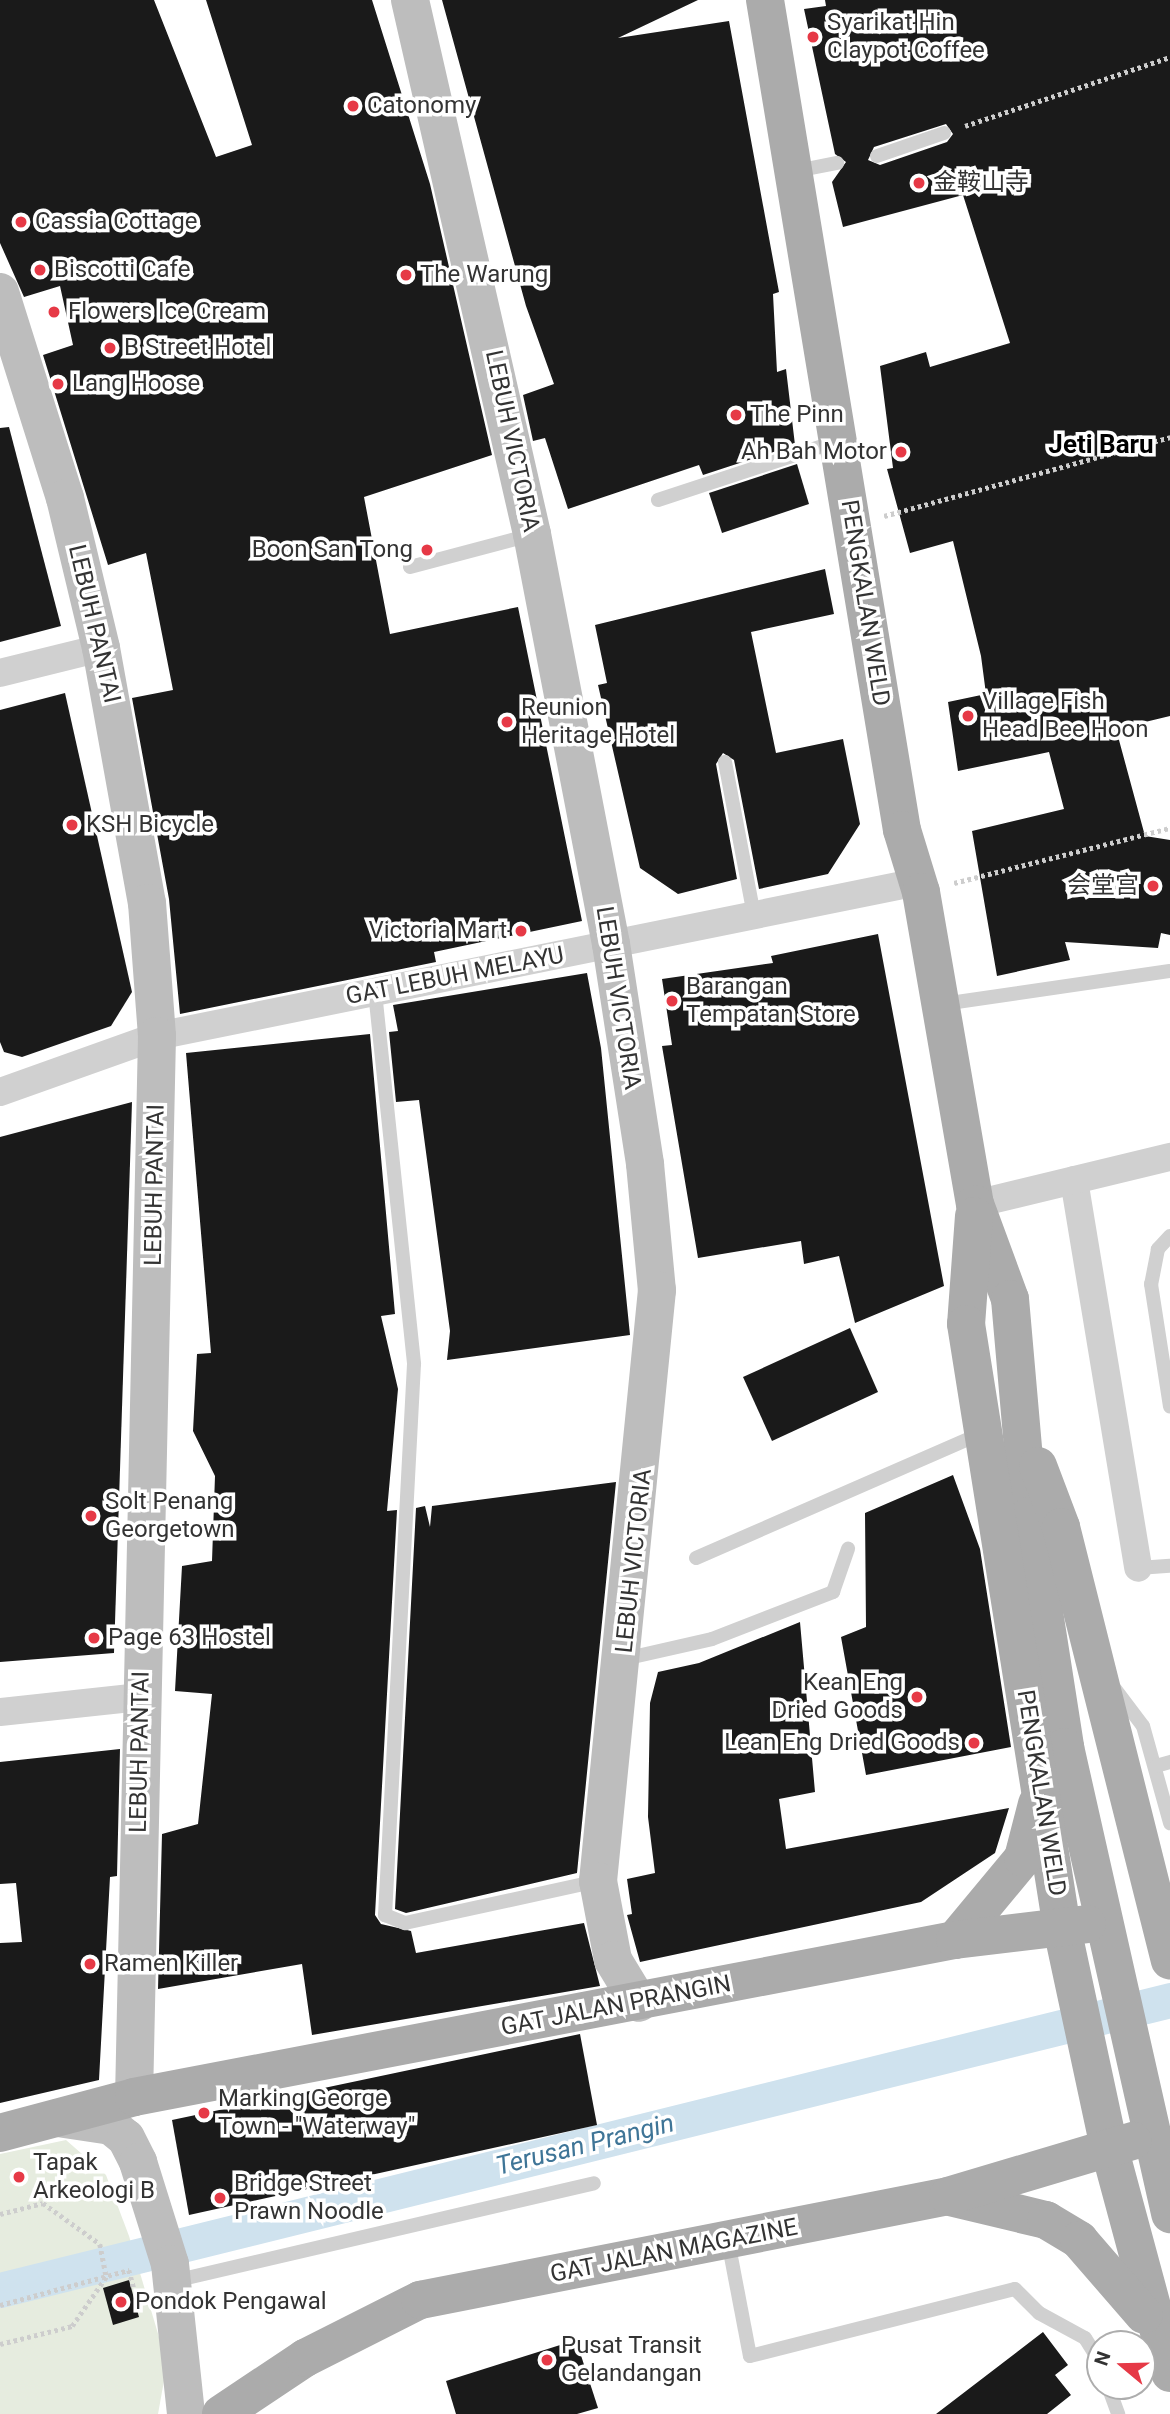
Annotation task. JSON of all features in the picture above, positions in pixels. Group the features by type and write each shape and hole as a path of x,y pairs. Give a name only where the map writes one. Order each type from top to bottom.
{"main road":[{"name":"PENGKALAN WELD","path":"765,0 902,830 920,887 975,1204 1010,1299 1027,1434 1029,1516 1099,1921 1170,2214"},
{"name":"PENGKALAN WELD","path":"975,1204 967,1324 1062,1928 1109,2147 1154,2328 1170,2373"},
{"name":"PENGKALAN WELD","path":"1027,1434 1061,1527 1089,1654 1168,1942"},
{"path":"955,1940 1023,1858 1040,1786"},
{"name":"GAT JALAN PRANGIN","path":"0,2133 134,2097 639,2003 955,1940 1099,1921"},
{"name":"GAT JALAN MAGAZINE","path":"221,2414 305,2358 420,2300 948,2196 1149,2136"},
{"path":"948,2196 1046,2220 1079,2240 1154,2328"}],"street":[{"name":"LEBUH VICTORIA","path":"410,0 532,534 611,944 657,1290 624,1659 598,1881 613,1960 639,2003"},
{"name":"LEBUH PANTAI","path":"0,292 8,344 65,498 101,648 145,890 157,1036 140,1697 134,2097"},
{"path":"0,673 101,648"},
{"name":"GAT LEBUH MELAYU","path":"0,1092 157,1036 754,916 920,887"},
{"path":"975,1204 1170,1157"},
{"path":"1074,1180 1138,1567"},
{"path":"0,1712 140,1697"},
{"path":"58,2118 111,2126 126,2138 161,2227 171,2272 186,2414"}],"lane":[{"path":"877,156 944,133"},
{"path":"795,171 837,163"},
{"path":"658,500 838,441"},
{"path":"410,567 532,534"},
{"path":"725,762 754,916"},
{"path":"942,1004 1170,971"},
{"path":"375,992 414,1364 385,1915 405,1923 598,1881"},
{"path":"1170,1236 1158,1249 1151,1284 1170,1407"},
{"path":"696,1558 985,1432"},
{"path":"624,1659 712,1639 833,1592 848,1549"},
{"path":"1138,1567 1170,1566"},
{"path":"1089,1654 1143,1726 1163,1764 1170,1823"},
{"path":"171,2272 594,2183"},
{"path":"728,2241 750,2356 1015,2288 1039,2313 1086,2340"}],"path":[{"path":"944,133 1170,57"},
{"path":"853,523 1170,437"},
{"path":"920,887 1170,828"},
{"path":"0,2214 43,2203 100,2244 106,2276 72,2326 0,2344"},
{"path":"0,2305 106,2276"}],"shaded area":[{"path":"66,2140 106,2175 129,2236 167,2364 158,2414 0,2414 0,2154"}],"building":[{"path":"0,0 154,0 216,157 252,145 206,0 372,0 430,184 492,455 364,497 390,634 518,607 582,921 434,952 436,962 180,1014 169,899 132,698 173,690 146,553 108,565 43,355 73,345 60,286 24,297 0,243"},
{"path":"442,0 698,0 618,38 729,21 779,292 773,294 777,372 786,369 795,445 703,475 699,465 568,509 545,438 533,441 523,395 554,384 526,306"},
{"path":"825,0 1170,0 1170,716 1116,729 1145,836 1170,840 1170,935 1161,933 1158,948 1065,942 1070,960 997,976 972,831 1064,809 1049,752 958,771 948,702 986,694 981,656 953,541 910,553 887,469 893,468 880,366 926,352 930,367 1010,343 963,195 843,227 832,182 846,162 835,154 804,9 826,6","holes":["946,124 953,134 947,142 880,165 868,160 874,147"]},
{"path":"9,427 61,626 0,642 0,428"},
{"path":"797,464 809,504 722,533 709,493"},
{"path":"825,569 834,614 751,632 776,753 843,739 860,824 828,874 759,889 734,760 723,753 716,764 737,879 678,894 640,868 598,685 607,683 595,625"},
{"path":"65,693 132,992 111,1026 22,1057 4,1052 0,1042 0,710"},
{"path":"878,934 944,1286 855,1323 839,1256 804,1264 801,1241 698,1258 662,1046 672,1045 662,979 773,963 771,956"},
{"path":"587,973 601,1048 630,1335 447,1360 450,1331 419,1100 396,1102 389,1032 398,1031 393,1005"},
{"path":"370,1034 395,1314 381,1316 398,1389 387,1511 397,1510 375,1915 381,1924 411,1931 416,1953 584,1923 600,1986 312,2035 302,1964 158,1989 162,1834 198,1824 212,1694 175,1691 182,1566 212,1561 215,1476 193,1431 197,1354 211,1353 186,1053"},
{"path":"132,1102 114,1653 0,1662 0,1137"},
{"path":"850,1328 878,1392 772,1441 743,1377"},
{"path":"953,1475 980,1549 1011,1747 866,1775 841,1637 866,1627 865,1513"},
{"path":"616,1482 577,1873 406,1913 395,1909 416,1508 425,1506 430,1527 432,1506"},
{"path":"800,1622 815,1792 779,1799 786,1849 1009,1808 995,1853 921,1902 640,1962 627,1915 632,1914 627,1879 655,1873 648,1817 650,1703 658,1672 699,1663"},
{"path":"120,1749 117,1876 110,1877 99,2080 0,2103 0,1943 22,1942 16,1883 0,1884 0,1762"},
{"path":"580,2034 597,2125 189,2215 172,2120"},
{"name":"Pondok Pengawal","path":"129,2280 139,2317 113,2325 103,2288"},
{"path":"1043,2332 1068,2365 1055,2375 1071,2395 1047,2414 936,2414"},
{"name":"Pusat Transit Gelandangan","path":"576,2340 598,2408 577,2414 456,2414 446,2381"}],"waterway":[{"name":"Terusan Prangin","path":"0,2290 1170,2000"}],"place":[{"name":"Syarikat Hin Claypot Coffee","path":"813,37"},
{"name":"Catonomy","path":"353,106"},
{"name":"金鞍山寺","path":"919,183"},
{"name":"Cassia Cottage","path":"21,222"},
{"name":"Biscotti Cafe","path":"40,270"},
{"name":"The Warung","path":"406,275"},
{"name":"Flowers Ice Cream","path":"54,312"},
{"name":"B Street Hotel","path":"110,348"},
{"name":"Lang Hoose","path":"58,384"},
{"name":"The Pinn","path":"736,415"},
{"name":"Ah Bah Motor","path":"901,452"},
{"name":"Boon San Tong","path":"427,550"},
{"name":"Village Fish Head Bee Hoon","path":"968,716"},
{"name":"Reunion Heritage Hotel","path":"507,722"},
{"name":"KSH Bicycle","path":"72,825"},
{"name":"会堂宫","path":"1153,886"},
{"name":"Victoria Mart","path":"521,931"},
{"name":"Barangan Tempatan Store","path":"672,1001"},
{"name":"Solt Penang Georgetown","path":"91,1516"},
{"name":"Page 63 Hostel","path":"94,1638"},
{"name":"Kean Eng Dried Goods","path":"917,1697"},
{"name":"Lean Eng Dried Goods","path":"974,1743"},
{"name":"Ramen Killer","path":"90,1964"},
{"name":"Marking George Town - \"Waterway\"","path":"204,2113"},
{"name":"Tapak Arkeologi B","path":"19,2177"},
{"name":"Bridge Street Prawn Noodle","path":"220,2198"},
{"name":"Pondok Pengawal","path":"121,2302"},
{"name":"Pusat Transit Gelandangan","path":"547,2360"}],"district":[{"name":"Jeti Baru","path":"1101,445"}]}
